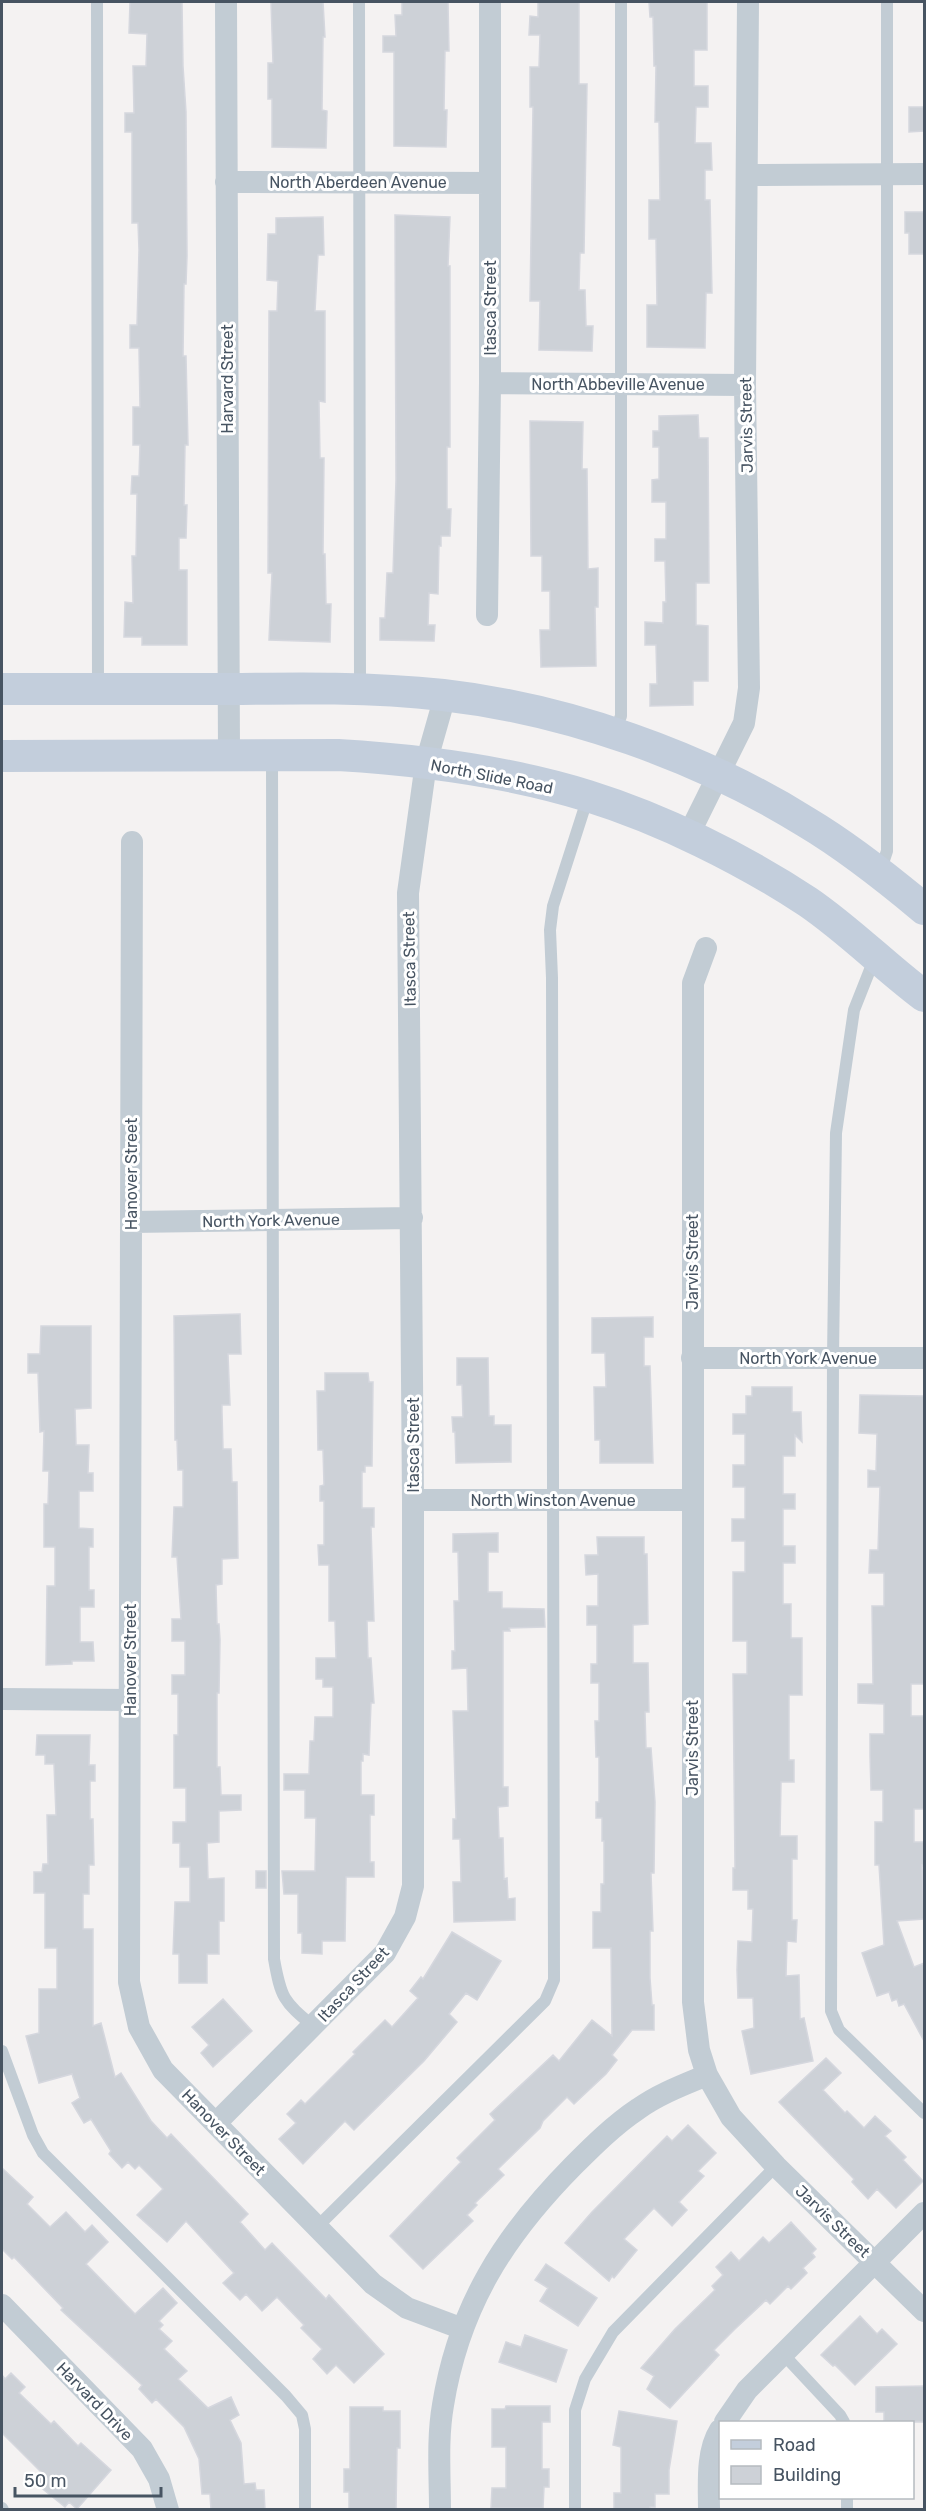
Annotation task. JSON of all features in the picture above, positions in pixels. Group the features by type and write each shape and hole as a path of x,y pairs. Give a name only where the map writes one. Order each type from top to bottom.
{"main road":[{"path":"2,689 360,688 445,696 530,711 613,734 718,775 806,822 880,873 924,909"},
{"name":"North Slide Road","path":"2,756 349,755 508,776 588,796 688,836 793,892 843,928 923,992"}],"street":[{"name":"Harvard Street","path":"226,2 229,756"},
{"name":"Itasca Street","path":"487,615 490,383 490,2"},
{"name":"Jarvis Street","path":"688,836 744,723 749,688 746,385 748,2"},
{"path":"747,175 924,174"},
{"name":"North Aberdeen Avenue","path":"226,182 490,183"},
{"name":"North Abbeville Avenue","path":"490,383 746,385"},
{"name":"Itasca Street","path":"216,2123 385,1953 405,1917 412,1886 412,1218 408,893 426,764 445,696"},
{"name":"Hanover Street","path":"132,842 129,1982 139,2027 163,2070 354,2267 390,2298 407,2308 463,2329"},
{"name":"Jarvis Street","path":"706,948 693,982 693,2002 699,2050 707,2075 731,2117 776,2166 876,2263 747,2390 727,2421"},
{"name":"North York Avenue","path":"131,1222 412,1218"},
{"name":"North York Avenue","path":"692,1358 924,1358"},
{"name":"North Winston Avenue","path":"413,1500 692,1500"},
{"path":"2,1699 129,1700"},
{"path":"440,2510 442,2407 463,2329 499,2253 549,2190 612,2128 662,2094 707,2075"},
{"path":"924,2213 876,2263 924,2311"},
{"name":"Harvard Drive","path":"2,2305 142,2450 159,2479 168,2510"},
{"path":"709,2510 710,2463 719,2432"}],"lane":[{"path":"97,2 98,689"},
{"path":"359,2 360,688"},
{"path":"613,734 621,716 621,2"},
{"path":"880,873 887,851 887,2"},
{"path":"272,755 274,1959 279,1988 289,2006 313,2026"},
{"path":"316,2228 545,2001 554,1980 552,978 550,930 553,906 588,796"},
{"path":"876,956 854,1010 836,1133 832,1358 831,2012 839,2030 924,2113"},
{"path":"2,2051 26,2116 44,2153 286,2396 302,2415 306,2429 306,2510"},
{"path":"575,2510 575,2410 585,2379 613,2332 776,2166"},
{"path":"783,2354 843,2421"}],"building":[{"path":"130,2 182,2 186,112 187,256 186,284 184,284 183,356 186,356 188,445 185,445 186,538 179,538 179,570 187,570 187,645 142,645 142,637 124,637 125,602 133,603 132,556 136,556 137,494 131,494 132,476 139,476 140,445 133,445 133,407 140,407 139,348 130,348 130,325 137,325 138,223 132,223 132,132 125,132 125,113 134,113 133,66 146,66 147,34 129,33"},
{"path":"271,2 323,2 325,37 323,37 322,110 327,111 326,148 272,147 272,99 268,99 268,63 273,63"},
{"path":"402,2 448,2 449,51 445,51 444,110 447,110 446,147 394,146 394,52 383,52 383,36 396,36 395,15 402,15"},
{"path":"538,2 579,2 579,84 587,84 584,253 580,253 579,290 585,290 586,326 593,326 592,351 539,350 540,301 530,301 533,107 530,107 530,67 539,67 540,35 529,35 530,16 538,17"},
{"path":"649,2 707,2 707,50 694,50 694,86 708,86 708,107 696,107 695,143 711,143 712,170 705,170 705,200 710,200 712,293 706,293 705,348 647,347 647,305 657,305 656,239 649,239 649,200 660,200 659,122 655,122 656,66 654,66 653,17 650,17"},
{"path":"909,107 924,107 924,131 909,132"},
{"path":"905,212 924,212 924,254 909,254 909,233 905,233"},
{"path":"395,215 450,217 448,266 450,266 450,447 447,447 447,509 451,509 450,536 441,536 438,594 429,593 428,625 435,625 434,641 380,640 380,618 385,618 387,573 393,573 396,480"},
{"path":"323,217 324,255 318,255 315,311 325,311 325,402 319,401 320,458 324,458 323,554 325,554 326,604 331,604 330,642 269,640 272,573 268,573 269,311 277,311 278,281 267,280 268,234 276,234 276,218"},
{"path":"698,415 699,438 708,438 709,583 696,583 696,625 708,626 708,681 693,681 693,705 650,706 650,684 657,684 656,645 645,645 645,622 663,623 663,602 666,602 665,561 655,561 655,539 666,539 666,502 652,502 652,480 659,479 659,447 653,447 653,431 659,431 659,416"},
{"path":"530,421 583,422 582,469 587,469 588,569 598,568 598,607 595,607 596,666 541,667 540,630 550,630 550,591 542,591 542,556 531,556"},
{"path":"240,1314 241,1354 228,1354 230,1405 222,1405 223,1449 231,1449 232,1482 237,1482 238,1558 222,1559 222,1584 216,1585 217,1624 219,1624 220,1640 217,1767 220,1767 221,1795 241,1795 241,1810 219,1811 219,1842 207,1843 208,1879 224,1878 224,1921 219,1921 219,1954 207,1954 207,1983 179,1983 179,1954 173,1954 175,1902 190,1902 190,1867 180,1867 180,1843 173,1843 173,1822 186,1822 186,1788 174,1788 174,1735 178,1735 178,1694 172,1694 172,1675 185,1675 185,1641 172,1641 172,1619 181,1619 177,1557 172,1557 174,1507 183,1507 183,1470 178,1470 177,1440 175,1440 174,1316"},
{"path":"653,1317 653,1337 644,1337 644,1366 650,1366 653,1463 600,1463 600,1440 595,1440 594,1387 606,1387 605,1353 592,1353 592,1318"},
{"path":"41,1326 91,1326 91,1408 75,1409 76,1445 89,1445 88,1473 93,1473 93,1491 79,1491 79,1528 93,1529 93,1547 89,1547 89,1590 94,1590 94,1607 80,1607 80,1642 93,1642 94,1661 72,1661 72,1664 46,1665 47,1586 55,1586 55,1547 44,1547 44,1504 48,1504 49,1471 43,1471 44,1431 40,1432 38,1373 28,1373 28,1354 40,1354"},
{"path":"457,1358 488,1358 489,1416 494,1416 494,1425 511,1425 511,1462 456,1463 452,1417 463,1417 462,1385 457,1385"},
{"path":"325,1373 368,1373 369,1382 373,1382 372,1466 365,1466 365,1472 362,1472 362,1508 374,1508 374,1527 371,1527 374,1621 367,1621 368,1658 371,1658 374,1703 371,1703 369,1755 363,1754 363,1761 361,1761 361,1795 374,1795 374,1815 370,1815 370,1862 374,1862 374,1877 346,1877 345,1941 322,1941 322,1954 302,1953 302,1933 298,1933 298,1894 284,1894 282,1871 315,1871 316,1818 305,1818 305,1790 284,1790 284,1774 309,1774 310,1741 314,1741 315,1717 333,1717 333,1687 323,1687 323,1679 316,1679 316,1658 336,1658 335,1621 329,1621 329,1565 319,1565 318,1545 324,1545 324,1501 320,1501 320,1486 324,1485 323,1450 318,1450 317,1391 325,1391"},
{"path":"752,1387 792,1387 792,1412 801,1412 802,1442 795,1435 795,1456 783,1456 783,1494 795,1494 795,1509 783,1509 783,1546 795,1546 795,1563 783,1563 783,1604 791,1604 791,1638 802,1638 802,1695 789,1695 789,1760 794,1760 794,1782 781,1782 780,1836 797,1836 797,1859 792,1859 792,1920 797,1920 796,1942 787,1941 786,1976 799,1975 800,2019 804,2018 813,2061 751,2074 742,2031 754,2028 753,1998 738,1998 737,1970 738,1941 752,1942 753,1909 748,1909 748,1890 733,1890 733,1868 735,1868 733,1674 747,1674 747,1641 733,1641 733,1572 745,1572 745,1541 732,1541 732,1519 745,1519 745,1487 733,1487 733,1465 745,1465 745,1434 733,1434 733,1414 746,1414 746,1396 752,1396"},
{"path":"860,1395 924,1396 924,1684 911,1684 911,1716 924,1716 924,1809 914,1809 914,1842 924,1842 924,1866 922,1865 924,1919 897,1921 914,1967 924,1963 924,2041 904,2004 899,2006 897,1999 892,2001 889,1992 877,1996 862,1953 884,1945 879,1865 875,1865 875,1822 883,1822 883,1790 871,1790 870,1734 884,1734 884,1704 858,1703 858,1684 873,1684 872,1606 884,1606 884,1573 869,1573 870,1550 878,1550 880,1487 868,1487 868,1470 876,1471 877,1434 859,1433"},
{"path":"498,1533 498,1552 488,1552 488,1592 502,1592 502,1608 544,1609 545,1627 509,1628 510,1631 503,1631 503,1787 508,1787 508,1806 498,1807 499,1838 503,1838 504,1879 507,1878 508,1899 515,1898 515,1920 454,1922 453,1882 461,1882 460,1839 453,1839 453,1819 456,1819 453,1711 468,1711 467,1668 452,1669 452,1651 455,1651 454,1601 459,1601 458,1552 453,1552 453,1534"},
{"path":"597,1537 644,1537 644,1554 647,1554 648,1624 633,1625 633,1663 648,1663 649,1712 645,1712 646,1748 651,1748 655,1802 654,1873 651,1873 653,1931 650,1931 650,1978 652,2005 654,2005 654,2030 632,2030 612,2055 617,2060 606,2074 574,2104 567,2097 543,2121 540,2128 498,2169 504,2175 475,2203 477,2205 467,2215 473,2221 423,2269 390,2236 461,2162 457,2158 495,2120 490,2114 553,2055 559,2061 592,2020 612,2036 611,1948 593,1948 593,1912 601,1912 601,1884 604,1884 604,1841 602,1841 602,1818 596,1818 596,1802 599,1802 599,1757 596,1757 595,1721 599,1721 599,1683 591,1683 591,1664 597,1664 597,1625 587,1625 587,1606 598,1606 598,1574 586,1575 585,1555 598,1555"},
{"path":"37,1735 90,1735 89,1765 95,1765 95,1781 90,1781 90,1819 93,1819 94,1865 89,1865 89,1894 83,1894 83,1929 93,1929 93,2026 101,2023 115,2077 121,2073 151,2121 167,2138 171,2134 248,2214 240,2222 265,2250 272,2243 326,2299 329,2295 384,2354 354,2383 336,2365 327,2374 313,2359 322,2349 301,2328 304,2325 277,2297 262,2311 246,2294 240,2300 223,2283 234,2273 186,2221 167,2242 137,2215 163,2189 139,2165 135,2169 128,2162 122,2168 109,2154 111,2151 91,2119 84,2123 72,2103 80,2098 72,2074 39,2083 26,2036 39,2033 39,1989 57,1989 57,1948 45,1948 45,1893 34,1893 34,1872 42,1872 43,1864 48,1864 47,1815 56,1815 54,1764 45,1764 45,1755 36,1755"},
{"path":"256,1871 266,1871 266,1888 256,1888"},
{"path":"452,1932 501,1961 477,2000 466,1993 449,2014 457,2022 424,2061 354,2130 345,2121 303,2164 279,2139 296,2123 287,2114 301,2100 305,2104 385,2020 392,2027 418,1998 410,1991 421,1977 423,1979"},
{"path":"223,1999 252,2031 213,2067 201,2053 209,2045 192,2027"},
{"path":"826,2058 841,2073 823,2090 845,2113 847,2111 864,2128 875,2116 891,2131 885,2136 906,2157 903,2160 923,2181 896,2208 877,2189 868,2199 852,2182 854,2179 779,2102"},
{"path":"688,2125 716,2153 698,2171 704,2176 679,2202 687,2210 672,2226 654,2208 624,2239 637,2250 609,2281 565,2243 592,2212 667,2136 672,2141"},
{"path":"2,2168 33,2197 27,2204 50,2227 66,2212 85,2232 92,2225 108,2242 86,2264 135,2314 163,2288 177,2303 159,2321 163,2325 159,2329 172,2341 164,2349 187,2371 178,2379 208,2408 231,2397 239,2415 230,2420 241,2443 244,2484 255,2483 256,2490 264,2490 265,2510 211,2510 210,2494 202,2494 199,2459 184,2427 156,2399 152,2403 139,2389 142,2385 61,2310 63,2308 14,2257 12,2259 2,2249"},
{"path":"791,2222 816,2249 812,2253 815,2257 803,2268 807,2273 791,2289 788,2286 770,2304 766,2300 735,2329 714,2350 719,2355 670,2408 647,2389 654,2376 641,2368 675,2329 715,2290 712,2286 723,2275 716,2267 731,2252 739,2261 763,2237 769,2243"},
{"path":"546,2264 597,2298 578,2326 540,2301 548,2288 535,2280"},
{"path":"860,2316 877,2334 882,2329 897,2344 855,2385 821,2355"},
{"path":"525,2335 567,2350 556,2382 499,2362 506,2342 521,2347"},
{"path":"11,2373 25,2387 19,2393 51,2424 54,2421 78,2446 81,2443 111,2470 77,2509 69,2502 65,2507 34,2482 42,2473 2,2433 2,2375 5,2379"},
{"path":"924,2386 924,2422 884,2421 884,2412 876,2412 876,2387"},
{"path":"506,2406 550,2406 550,2422 542,2422 542,2469 549,2469 549,2487 544,2487 543,2508 491,2508 492,2488 506,2488 506,2447 492,2447 492,2409 505,2409"},
{"path":"350,2407 383,2407 383,2411 400,2411 396,2510 349,2510 349,2492 344,2492 344,2469 350,2469"},
{"path":"619,2411 677,2421 669,2470 669,2494 655,2494 655,2507 650,2507 650,2510 614,2510 614,2493 621,2493 621,2447 613,2445"}]}
